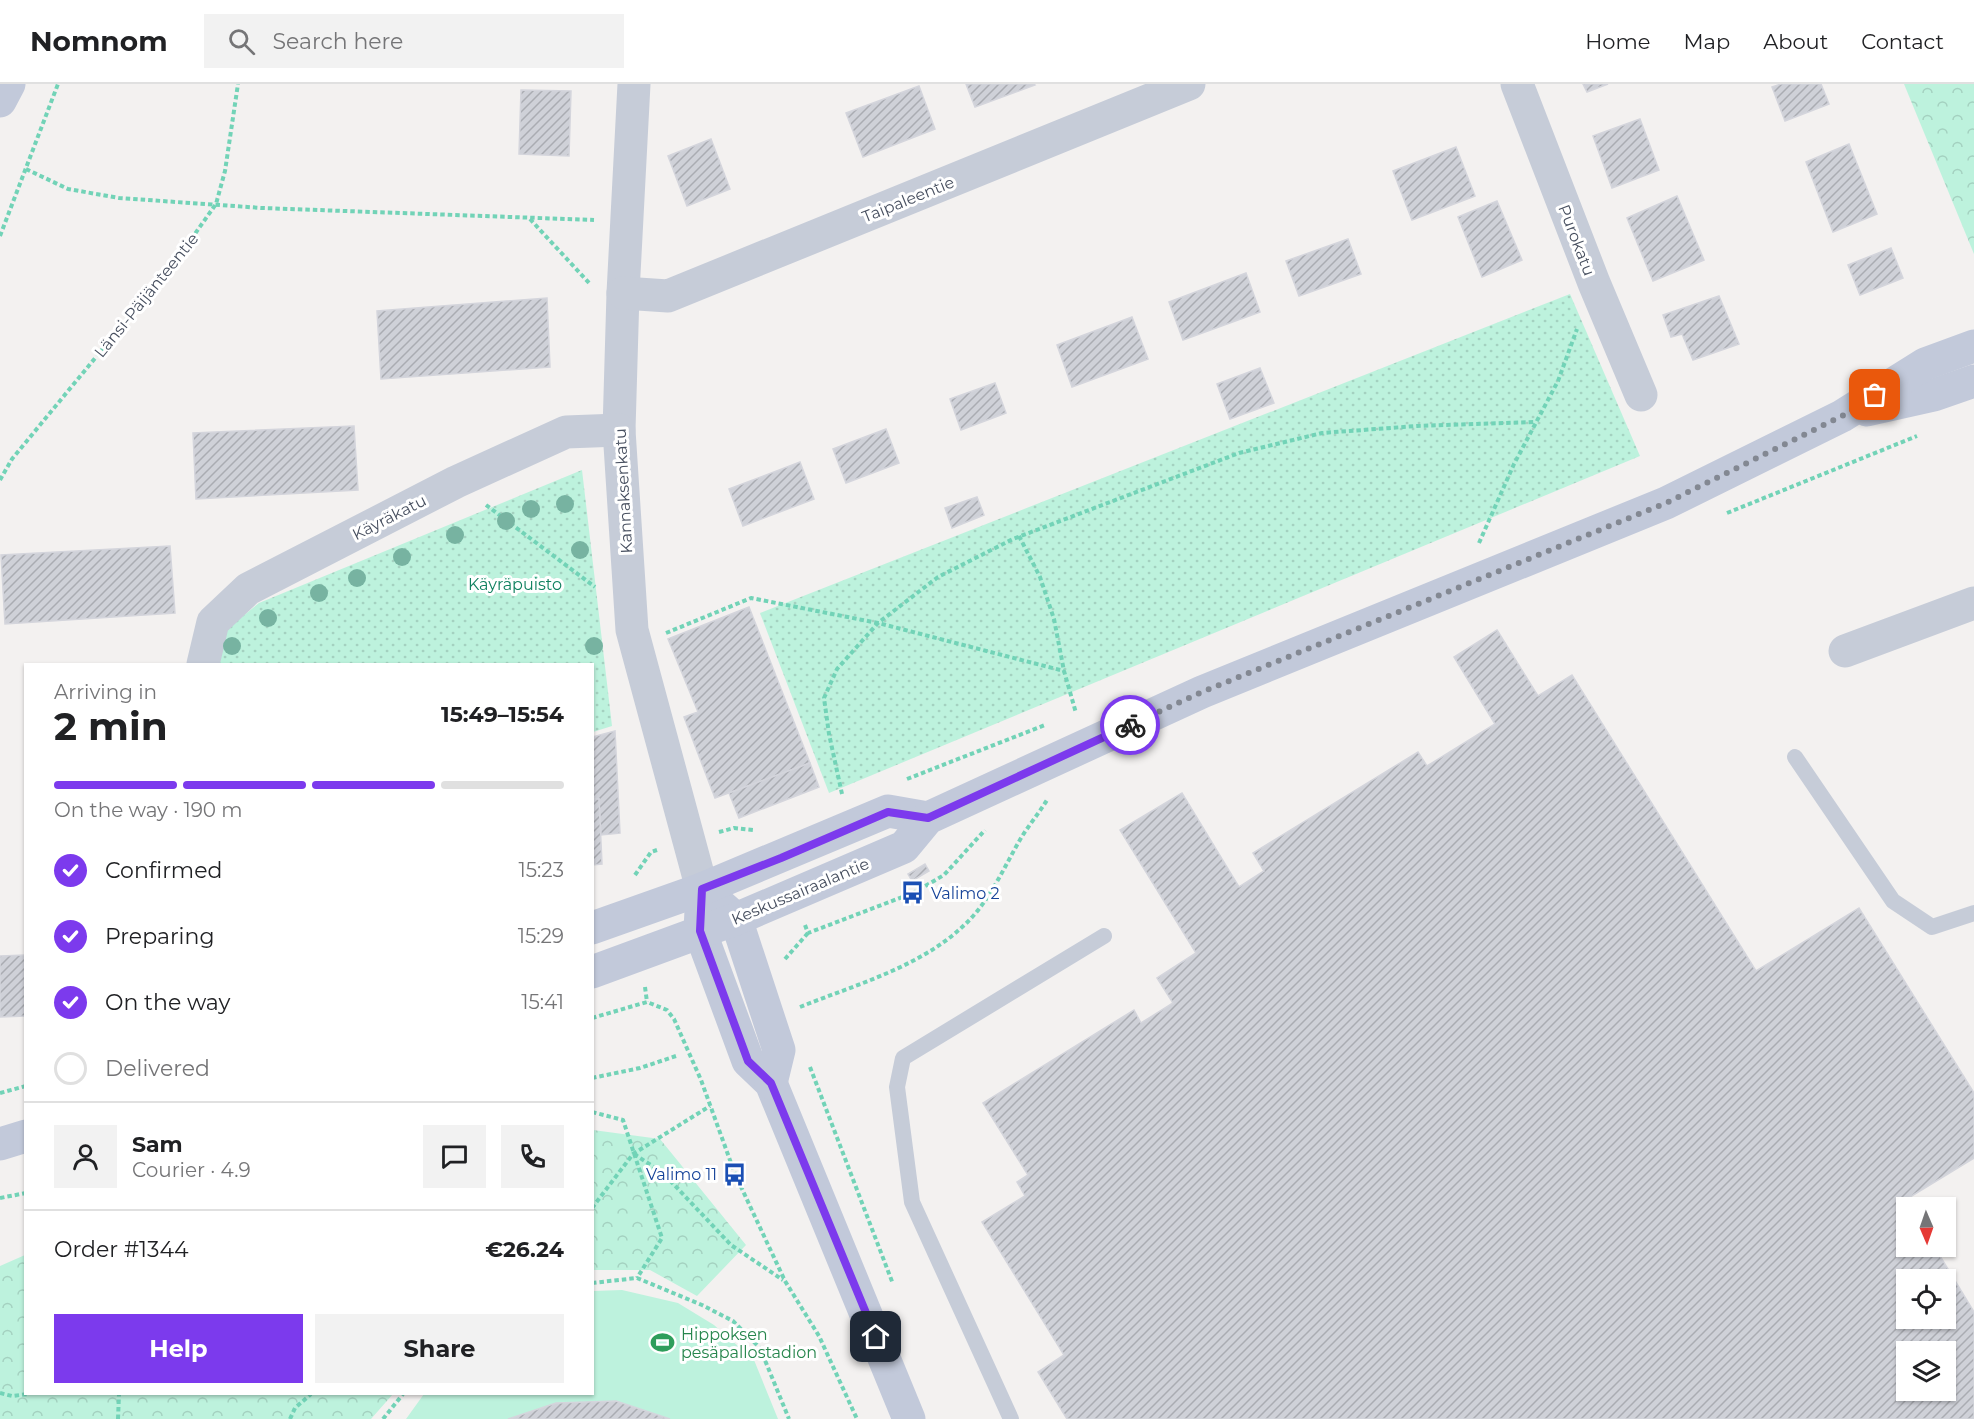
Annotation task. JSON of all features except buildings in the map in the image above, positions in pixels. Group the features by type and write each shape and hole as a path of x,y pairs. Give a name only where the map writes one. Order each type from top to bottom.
{"main road":[{"path":"0,101 9,84"},
{"name":"Keskussairaalantie","path":"594,971 736,919 904,847 928,818 1202,692 1666,503 1842,416 1925,364 1974,346"},
{"name":"Keskussairaalantie","path":"1842,416 1934,395 1974,381"},
{"path":"594,927 702,889 888,812 928,818"},
{"path":"702,889 736,919 767,969 779,1050 760,1072"},
{"path":"702,889 700,931 719,982 909,1419"},
{"path":"0,1144 24,1137"}],"street":[{"name":"Kannaksenkatu","path":"634,84 627,221 610,292 632,630 702,889"},
{"name":"Taipaleentie","path":"610,292 668,296 1189,84"},
{"name":"Purokatu","path":"1517,84 1594,283 1641,395"},
{"name":"Käyräkatu","path":"203,663 213,622 248,589 456,482 566,432 619,430"},
{"path":"1845,651 1974,603"}],"lane":[{"path":"1795,756 1893,901 1932,927 1974,913"},
{"path":"1011,1419 912,1202 897,1087 903,1058 1104,936"}],"path":[{"path":"0,236 58,84"},
{"name":"Länsi-Päijänteentie","path":"0,480 12,459 180,255 216,204 225,171 238,84"},
{"path":"26,169 69,189 119,198 262,208 627,221"},
{"path":"529,218 610,292"},
{"path":"1475,552 1514,464 1558,381 1594,283"},
{"path":"844,804 828,734 824,698 837,669 878,623 938,577 1019,536 1239,453 1322,433 1417,426 1536,422"},
{"path":"456,482 596,588"},
{"path":"1019,536 1040,577 1054,619 1064,671 1076,712"},
{"path":"663,634 751,598 878,623 1064,671"},
{"path":"800,1007 912,962 945,942 963,927 979,909 1022,837 1048,800"},
{"path":"629,879 636,874 651,852 688,840"},
{"path":"767,969 784,959 808,933"},
{"path":"594,1017 647,1002 666,1010 674,1019 701,1080 735,1174 785,1281 819,1336 857,1419"},
{"path":"594,1078 640,1068 676,1056"},
{"path":"808,1064 894,1286"},
{"path":"0,1093 24,1087"},
{"path":"594,1205 633,1154 710,1106"},
{"path":"594,1113 623,1120 662,1238 637,1278"},
{"path":"633,1154 663,1173 732,1245 785,1281"},
{"path":"0,1198 24,1193"},
{"path":"594,1283 637,1278 702,1305 733,1321 760,1348 789,1419"},
{"path":"0,1393 12,1396 24,1394"},
{"path":"118,1419 119,1395"},
{"path":"291,1419 295,1408 310,1395"},
{"path":"383,1419 401,1395"}],"green space":[{"path":"1904,84 1974,84 1974,254"},
{"path":"1570,294 1640,456 829,793 760,613"},
{"name":"Käyräpuisto","path":"582,470 612,726 594,732 594,663 218,663 222,633 259,603"},
{"path":"594,1130 660,1139 746,1245 697,1296 650,1270 594,1270"},
{"path":"24,1255 24,1395 392,1395 371,1419 0,1419 0,1266"},
{"name":"Hippoksen pesäpallostadion","path":"622,1290 678,1303 714,1325 754,1360 778,1419 406,1419 423,1395 594,1395 594,1291"}],"way so far":[{"path":"1130,725 1202,692 1666,503 1842,416 1875,395"}],"place":[{"name":"Valimo 2","path":"913,893"},
{"name":"Valimo 11","path":"735,1174"},
{"name":"Hippoksen pesäpallostadion","path":"663,1343"}],"route":[{"path":"876,1337 771,1083 748,1061 700,931 702,889 888,812 928,818 1130,725"}]}
